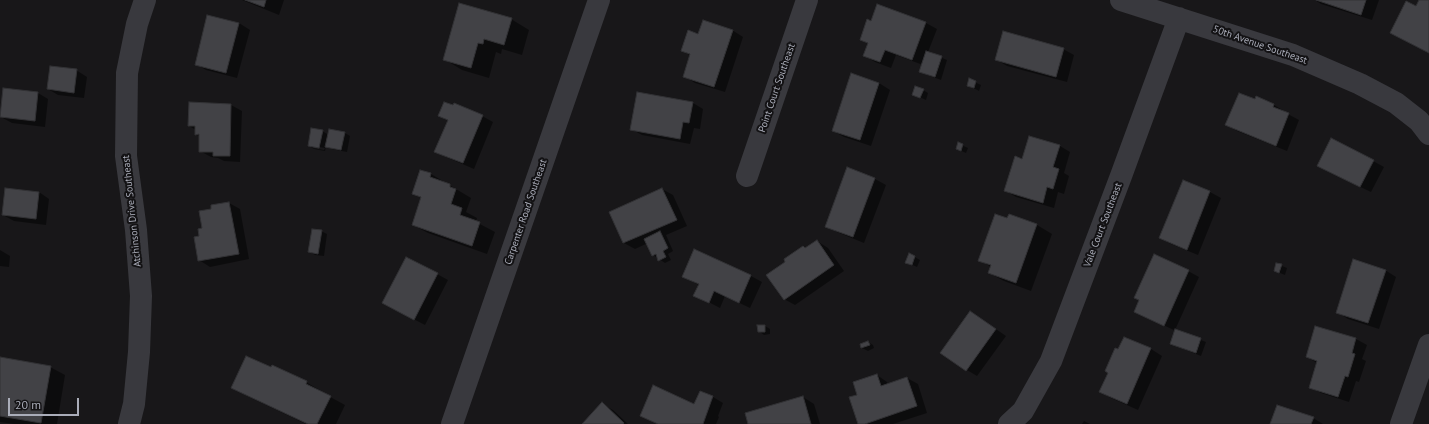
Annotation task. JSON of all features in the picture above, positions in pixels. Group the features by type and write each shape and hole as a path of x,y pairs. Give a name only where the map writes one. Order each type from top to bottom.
{"street":[{"name":"Atchinson Drive Southeast","path":"129,424 134,404 139,352 141,296 136,230 126,156 127,73 137,24 145,0"},
{"name":"Carpenter Road Southeast","path":"452,424 599,0"},
{"name":"Point Court Southeast","path":"746,176 807,0"},
{"name":"50th Avenue Southeast","path":"1121,0 1293,55 1360,84 1396,103 1419,121 1429,134"},
{"name":"Vale Court Southeast","path":"1009,424 1023,411 1051,361 1179,18"},
{"path":"1401,424 1429,345"}],"building":[{"path":"245,0 266,0 264,7"},
{"path":"1316,0 1366,0 1361,15"},
{"path":"1419,0 1429,0 1429,53 1390,33 1406,1 1416,6"},
{"path":"459,3 512,18 504,45 484,39 483,44 478,43 471,68 443,60"},
{"path":"877,4 926,22 912,60 885,50 880,62 863,56 868,43 860,40 867,19 871,21"},
{"path":"207,15 239,23 226,73 195,65"},
{"path":"703,20 733,30 714,87 683,77 690,54 681,51 688,30 698,34"},
{"path":"1003,31 1064,48 1056,77 995,60"},
{"path":"926,51 942,56 935,77 919,72"},
{"path":"50,66 77,69 74,93 47,89"},
{"path":"851,73 879,83 860,140 832,131"},
{"path":"969,78 976,81 974,88 967,86"},
{"path":"915,86 924,89 920,98 912,95"},
{"path":"3,88 38,92 35,121 0,117"},
{"path":"637,92 693,102 689,123 683,122 680,139 630,130"},
{"path":"1239,93 1255,99 1256,96 1274,104 1273,107 1289,113 1276,146 1225,125"},
{"path":"189,102 231,104 230,156 213,156 213,152 199,152 199,134 195,135 195,126 188,126"},
{"path":"444,102 453,105 454,103 483,115 463,163 434,152 448,120 438,116"},
{"path":"311,128 323,130 319,148 308,146"},
{"path":"329,129 345,132 341,150 325,147"},
{"path":"1029,136 1060,145 1053,167 1059,169 1053,189 1047,187 1043,203 1004,191 1015,156 1022,159"},
{"path":"1331,138 1374,160 1360,187 1317,166"},
{"path":"958,142 963,144 961,151 956,149"},
{"path":"847,167 875,178 853,237 825,227"},
{"path":"420,170 431,173 430,177 450,184 450,187 456,189 451,204 462,208 460,215 480,222 472,246 412,225 421,197 412,194"},
{"path":"1183,180 1210,191 1187,250 1159,238"},
{"path":"5,188 39,192 36,219 2,215"},
{"path":"662,188 677,220 623,243 609,212"},
{"path":"229,202 239,254 198,261 194,237 199,236 198,229 202,228 199,211 211,209 211,205"},
{"path":"995,214 1007,218 1009,214 1037,224 1016,283 988,273 991,265 978,261"},
{"path":"312,229 322,230 318,254 308,252"},
{"path":"660,231 668,248 663,251 666,257 658,261 656,254 652,256 644,239"},
{"path":"817,240 834,265 784,300 766,275 785,262 784,259 803,246 805,248"},
{"path":"694,249 751,275 739,303 714,291 709,303 693,296 699,284 682,277"},
{"path":"909,253 915,256 912,265 905,263"},
{"path":"1154,254 1189,270 1164,326 1134,312 1139,300 1134,298"},
{"path":"406,257 438,273 414,320 382,303"},
{"path":"1353,259 1386,270 1368,323 1336,313"},
{"path":"1276,263 1282,264 1279,273 1274,271"},
{"path":"970,311 996,329 966,371 940,353"},
{"path":"757,325 765,325 765,332 758,332"},
{"path":"1315,326 1356,338 1352,353 1355,354 1348,377 1345,376 1338,397 1309,388 1317,361 1306,357"},
{"path":"1175,329 1201,338 1196,353 1170,344"},
{"path":"1124,337 1151,348 1127,404 1099,392 1108,373 1105,371 1115,348 1118,349"},
{"path":"868,341 870,345 861,348 860,344"},
{"path":"246,356 271,367 272,365 307,381 306,384 331,396 317,424 308,424 231,388"},
{"path":"0,357 51,366 41,423 0,416"},
{"path":"877,374 881,386 907,377 917,406 865,424 858,424 849,397 857,395 853,382"},
{"path":"653,385 694,404 700,391 713,396 703,424 658,424 640,416"},
{"path":"803,396 811,424 748,424 745,413"},
{"path":"602,402 624,423 623,424 582,424"},
{"path":"1277,405 1314,417 1311,424 1270,424"}]}
